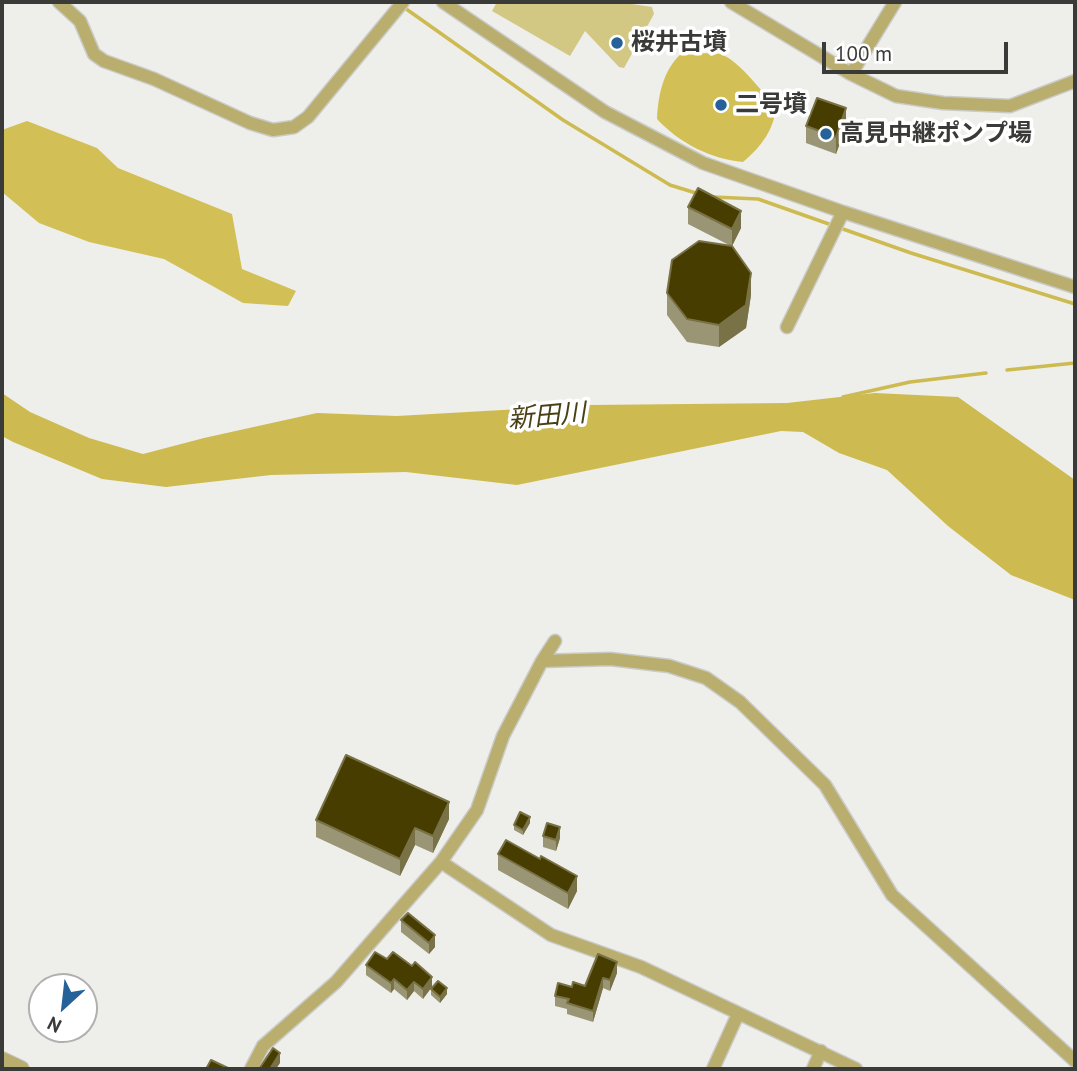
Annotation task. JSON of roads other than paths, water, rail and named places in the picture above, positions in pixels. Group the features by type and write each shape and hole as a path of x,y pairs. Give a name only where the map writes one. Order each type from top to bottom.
{"street":[{"path":"59,2 80,21 94,54 104,61 154,79 273,130 294,127 308,117 400,5"},
{"path":"731,2 851,74 896,96 943,103 1010,106 1075,81"},
{"path":"851,74 895,2"},
{"path":"451,4 606,112 703,163 841,216 1075,287"},
{"path":"786,327 841,216"},
{"path":"251,1069 263,1046 336,982 441,862 477,810 503,736 555,642"},
{"path":"542,662 610,659 669,666 706,678 740,702 825,785 892,895 1075,1061"},
{"path":"441,862 551,936 641,967 856,1069"},
{"path":"713,1069 738,1013"},
{"path":"813,1069 821,1051"}],"water":[{"name":"新田川","path":"2,393 30,412 89,438 143,454 317,413 397,416 590,405 787,403 875,393 958,397 1075,480 1075,600 1011,575 948,526 887,470 839,453 803,432 781,431 517,485 406,472 271,475 166,487 102,479 2,436"}],"waterway":[{"path":"402,6 563,120 670,185 699,194"},
{"path":"713,197 758,199 911,253 1075,304"},
{"path":"1007,370 1075,363"},
{"path":"843,397 910,382 986,373"}],"place":[{"name":"桜井古墳","path":"617,43"},
{"name":"二号墳","path":"721,105"},
{"name":"高見中継ポンプ場","path":"826,134"}]}
